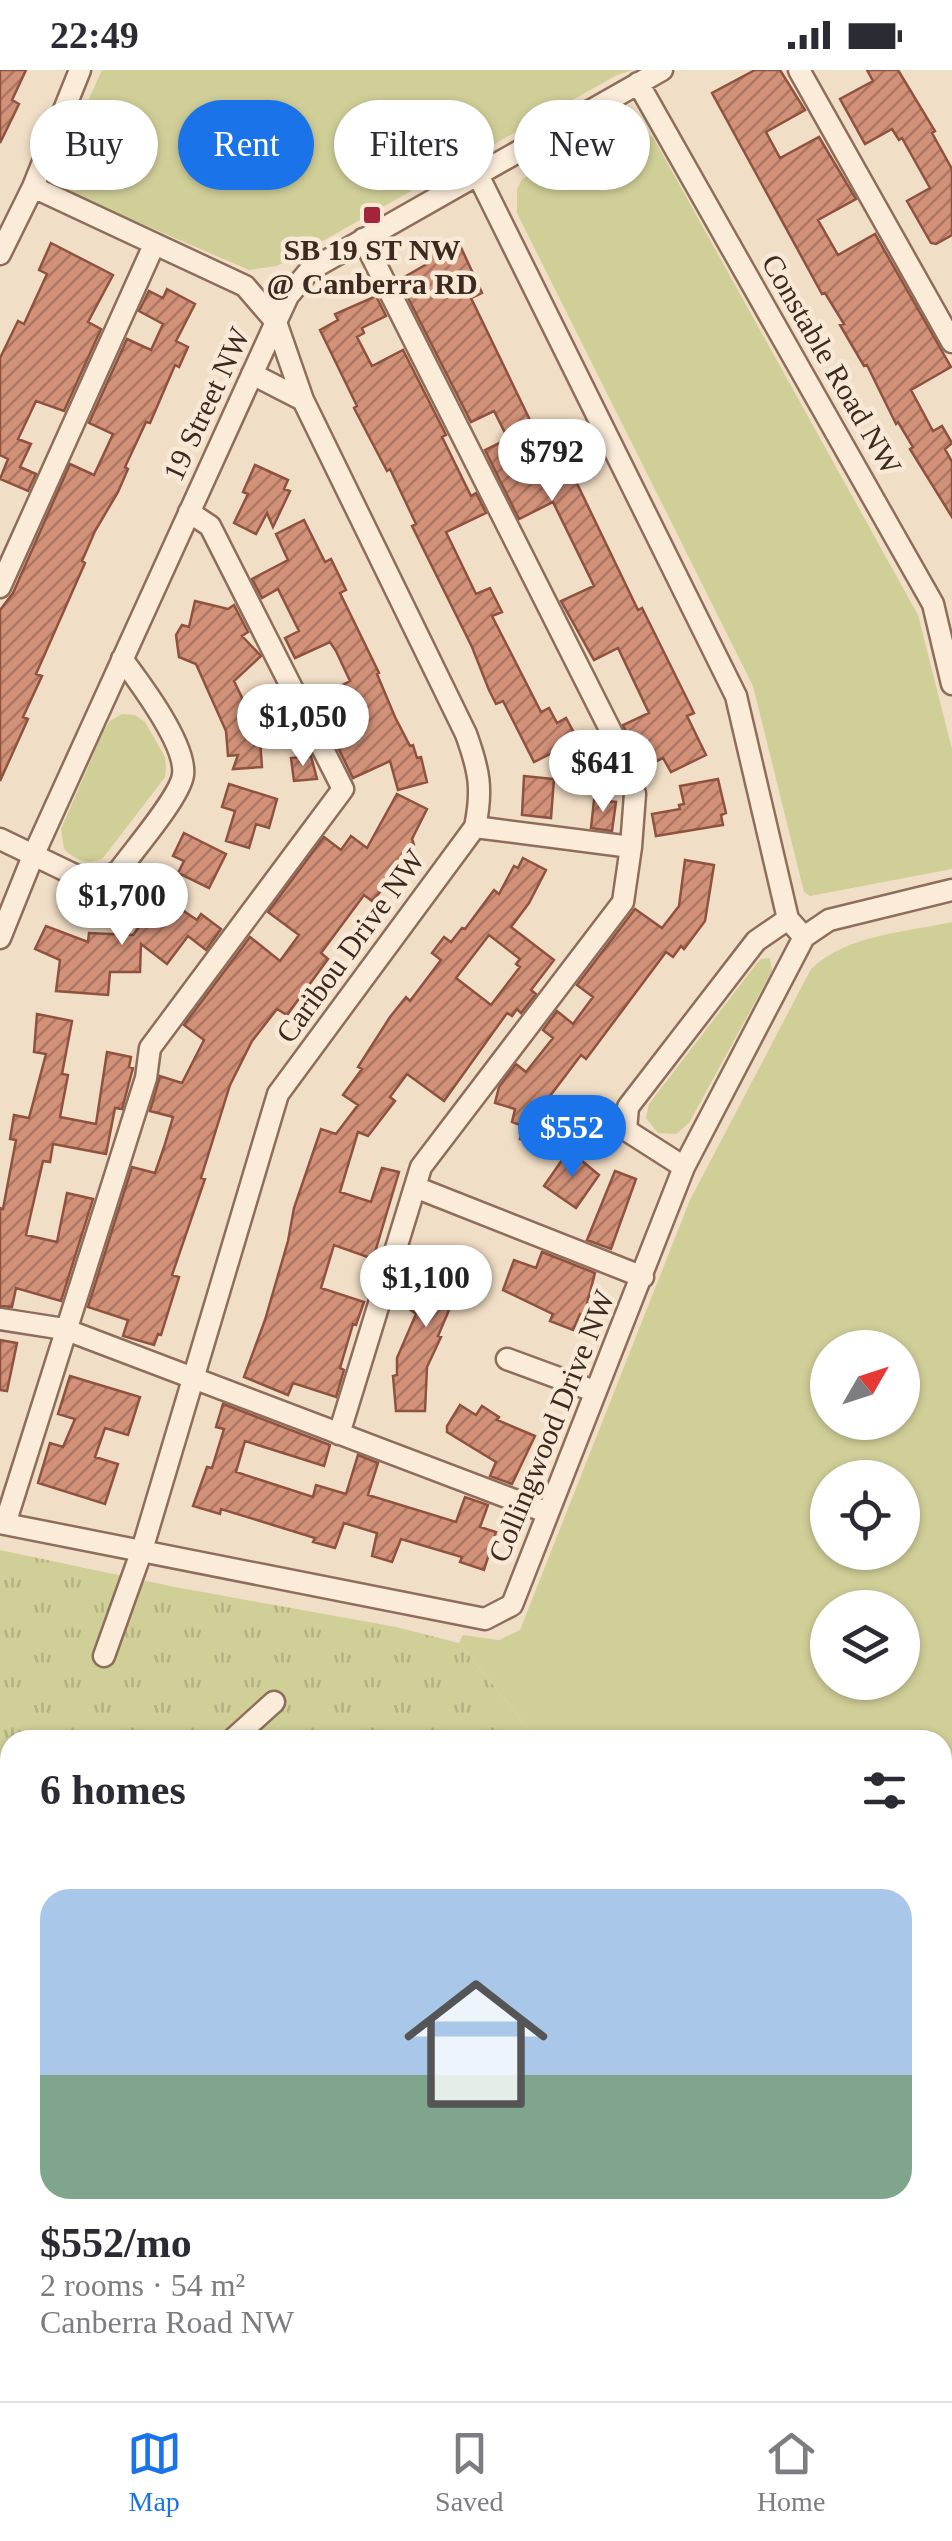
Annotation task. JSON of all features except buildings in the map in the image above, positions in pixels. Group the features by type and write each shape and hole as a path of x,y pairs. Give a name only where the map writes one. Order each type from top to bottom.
{"street":[{"path":"68,100 80,70"},
{"name":"19 Street NW","path":"494,166 662,70"},
{"path":"799,70 952,342"},
{"name":"Constable Road NW","path":"638,83 933,604 952,684"},
{"path":"0,254 32,190"},
{"path":"39,190 245,286 276,322 303,400 466,734 477,764 482,796 475,827 631,846"},
{"name":"19 Street NW","path":"0,938 122,659 276,322 299,280 451,190"},
{"path":"485,190 736,696 788,919 804,938 829,920 952,890"},
{"path":"339,1434 420,1167 623,902 635,794 627,763 363,239"},
{"path":"0,587 154,245"},
{"path":"252,374 303,400"},
{"path":"2,1523 146,1078 150,1048 343,789 210,526 189,512"},
{"path":"0,840 81,878 108,879 118,872 183,777 179,750 144,688 122,659"},
{"name":"Caribou Drive NW","path":"104,1656 142,1550 278,1094 475,827"},
{"path":"684,1167 626,1130 628,1108 756,940 788,919"},
{"name":"Collingwood Drive NW","path":"2,1523 485,1620 512,1605 684,1167 804,938"},
{"path":"415,1188 642,1276"},
{"path":"0,1319 64,1329 546,1512"},
{"path":"508,1359 594,1391"},
{"path":"243,1730 274,1702"}],"green space":[{"path":"102,70 633,70 572,100 514,100 514,133 494,144 494,100 334,100 334,190 412,190 277,266 249,270 70,193 68,190 158,190 158,100 88,100"},
{"path":"650,135 653,137 918,615 952,749 952,869 810,896 804,892 753,686 517,213 517,190 650,190"},
{"path":"122,714 135,715 145,722 165,757 165,777 103,858 82,861 64,849 61,829 104,730"},
{"path":"952,922 952,1730 530,1730 459,1643 463,1635 499,1640 520,1630 690,1200 811,969 859,942"},
{"path":"770,958 772,971 689,1123 676,1134 658,1133 646,1118 649,1104 757,963"},
{"path":"0,1550 396,1627 459,1643 530,1730 0,1730"}],"place":[{"name":"SB 19 ST NW @ Canberra RD","path":"372,215"}]}
